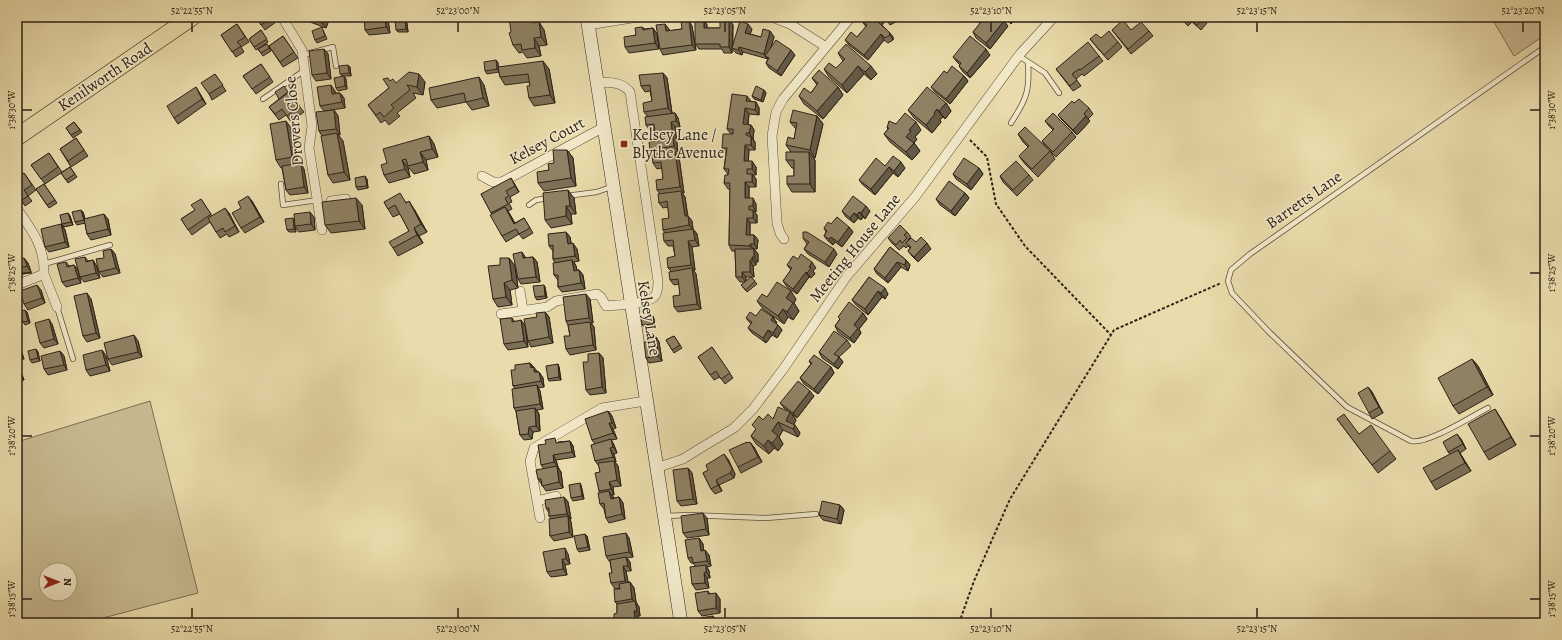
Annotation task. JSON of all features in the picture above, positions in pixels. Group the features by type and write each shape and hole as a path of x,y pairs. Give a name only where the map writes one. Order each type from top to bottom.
{"highway":[{"name":"Kenilworth Road","path":"17,137 181,19"}],"main road":[{"name":"Kelsey Lane","path":"588,21 630,303 681,623"}],"street":[{"name":"Drovers Close","path":"282,17 291,30 303,54 312,126 309,148 322,230"},
{"path":"588,21 638,17"},
{"path":"772,17 790,24 826,47"},
{"path":"784,239 780,233 777,223 772,136 774,118 783,99 851,17"},
{"name":"Meeting House Lane","path":"656,468 683,459 734,428 753,409 784,368 847,276 915,197 1019,56 1054,17"},
{"path":"501,314 547,307 556,301 597,294 601,297 606,306 648,301 655,296 658,281 630,92 625,86 619,84 597,82"},
{"name":"Kelsey Court","path":"482,176 493,182 502,182 604,128"},
{"path":"318,202 346,199"},
{"path":"17,209 36,237 44,264 44,274 57,307"},
{"path":"17,286 44,274"},
{"path":"520,291 523,310"},
{"path":"540,518 530,461 534,448 602,408 646,401"},
{"path":"537,501 556,496"}],"lane":[{"path":"303,54 333,47 336,66"},
{"name":"Barretts Lane","path":"1228,281 1231,270 1250,254 1545,47"},
{"path":"1019,56 1045,73 1059,94"},
{"path":"1011,123 1028,93 1028,62"},
{"path":"263,99 305,70"},
{"path":"281,184 283,205 318,202"},
{"path":"529,204 536,200 597,192 613,187"},
{"path":"44,264 110,245"},
{"path":"1228,281 1232,293 1347,407 1374,423 1417,443 1428,439 1488,408"},
{"path":"57,307 73,360"},
{"path":"664,516 688,515 766,518 816,514"}],"path":[{"path":"963,133 987,157 996,204 1025,246 1111,335"},
{"path":"959,623 974,581 1010,499 1114,330 1212,286 1228,281"}],"shaded area":[{"path":"1491,17 1545,17 1545,35 1514,56"},
{"path":"150,401 198,593 84,623 17,623 17,442"}],"building":[{"path":"256,17 273,17 261,25"},
{"path":"306,17 324,17 322,23"},
{"path":"364,17 385,17 386,27 365,30"},
{"path":"509,17 532,17 533,23 539,22 541,37 534,38 535,48 522,50 521,44 513,45 509,33 511,32"},
{"path":"865,17 880,17 877,21 889,32 890,35 885,38 881,34 864,55 845,40 851,32 857,37 867,25 862,21"},
{"path":"981,17 999,17 1004,21 986,43 973,32 980,23 978,21"},
{"path":"1181,17 1188,17 1184,21"},
{"path":"1189,17 1203,17 1203,18 1197,25"},
{"path":"720,19 729,19 729,47 720,47 720,44 695,44 695,20 704,20 704,28 720,28"},
{"path":"405,20 406,29 396,30 395,21"},
{"path":"689,20 692,45 660,49 656,25 665,24 666,31 682,29 681,21"},
{"path":"1123,20 1131,30 1141,22 1149,31 1128,49 1112,30"},
{"path":"740,21 748,24 745,33 761,37 763,29 770,31 764,54 739,47 738,50 732,48"},
{"path":"237,24 245,37 237,42 241,46 232,52 221,35"},
{"path":"322,27 325,36 315,40 312,31"},
{"path":"642,27 643,30 653,28 655,43 625,47 624,37 636,35 635,28"},
{"path":"261,30 267,39 254,47 249,39"},
{"path":"1109,31 1118,42 1104,55 1090,39 1096,34 1101,38"},
{"path":"283,36 294,52 280,62 269,46"},
{"path":"970,36 986,49 967,73 959,66 961,63 953,57"},
{"path":"776,40 791,50 777,71 766,63 769,58 765,56"},
{"path":"1088,42 1099,56 1072,74 1077,80 1070,86 1056,69"},
{"path":"267,44 269,48 261,53 258,49"},
{"path":"846,44 871,66 865,72 858,66 842,85 824,69 829,63 836,68 845,59 838,53"},
{"path":"324,49 327,73 312,75 309,51"},
{"path":"496,60 497,69 485,71 484,62"},
{"path":"543,61 550,95 529,98 527,86 530,86 528,74 500,77 498,67"},
{"path":"261,64 270,77 252,89 243,76"},
{"path":"348,65 349,73 340,74 339,66"},
{"path":"952,66 964,76 946,99 931,87 944,71 947,73"},
{"path":"819,70 838,87 817,111 799,96 804,88 811,93 818,83 812,78"},
{"path":"409,72 419,74 417,87 407,85 410,90 391,105 394,108 384,117 380,112 376,115 368,105 389,88 383,79 388,78 390,81 393,79 396,83"},
{"path":"663,73 668,108 644,112 643,103 652,101 650,85 641,86 639,75"},
{"path":"215,74 223,85 209,94 201,83"},
{"path":"344,76 345,86 336,88 334,78"},
{"path":"479,77 483,98 466,102 464,93 431,100 429,88"},
{"path":"331,85 332,94 340,93 342,102 320,106 317,87"},
{"path":"284,86 288,92 279,99 275,92"},
{"path":"756,86 764,90 761,100 752,96"},
{"path":"196,87 202,99 174,118 167,106"},
{"path":"927,87 946,103 939,111 937,109 926,125 908,110"},
{"path":"289,92 300,106 287,116 282,109 275,114 269,107"},
{"path":"732,94 747,96 746,101 756,102 755,110 745,108 743,124 751,125 749,133 746,133 746,135 751,137 751,145 745,145 744,161 752,161 752,169 747,169 747,174 752,174 752,182 745,182 745,198 753,198 753,206 749,206 749,210 753,210 753,218 747,218 746,235 754,235 754,244 750,244 750,246 729,245 730,183 724,183 725,175 728,175 729,169 724,169 727,148 722,148 723,134 733,134 733,129 727,129"},
{"path":"1079,99 1089,108 1084,114 1086,116 1073,130 1058,115 1072,101 1074,103"},
{"path":"334,110 336,129 319,131 316,112"},
{"path":"793,110 817,116 810,150 786,145 788,137 794,139 797,123 790,122"},
{"path":"675,113 676,121 671,122 674,146 650,150 649,142 656,141 654,124 646,125 645,117"},
{"path":"905,113 916,122 909,130 911,131 906,137 914,143 906,152 884,134 889,128 887,128 889,121 896,124"},
{"path":"1053,113 1072,132 1053,152 1042,141 1054,129 1045,121"},
{"path":"286,121 292,157 276,160 270,124"},
{"path":"74,122 80,130 71,135 66,128"},
{"path":"1025,127 1050,151 1032,169 1019,156 1029,146 1018,134"},
{"path":"337,133 344,172 328,175 321,136"},
{"path":"429,136 432,149 420,152 423,162 408,166 406,159 402,160 405,169 384,175 381,165 387,163 383,149"},
{"path":"76,138 84,150 68,161 60,149"},
{"path":"553,150 567,150 571,178 538,183 537,172 549,170 548,164 554,163"},
{"path":"675,152 680,187 657,190 656,180 663,179 661,162 653,163 652,155"},
{"path":"786,152 809,152 810,184 787,184 787,176 794,176 794,160 786,160"},
{"path":"49,153 58,167 41,179 31,165"},
{"path":"893,156 901,162 894,171 889,167 871,189 859,180 876,158 885,166"},
{"path":"964,158 979,168 967,184 953,174"},
{"path":"1016,161 1029,175 1013,190 1000,176"},
{"path":"301,163 304,187 286,190 282,166"},
{"path":"70,167 75,174 66,180 61,173"},
{"path":"24,173 32,185 24,190 28,196 22,200 17,193 17,177"},
{"path":"365,176 367,186 356,187 355,178"},
{"path":"511,178 515,186 506,191 509,196 505,198 508,204 491,213 481,194"},
{"path":"949,181 965,193 951,211 936,199"},
{"path":"44,184 55,200 47,205 36,189"},
{"path":"568,190 570,206 566,206 566,216 545,220 543,193"},
{"path":"681,191 685,216 688,216 689,225 663,230 662,219 669,218 667,201 659,203 658,194"},
{"path":"400,193 406,203 409,201 421,224 414,228 417,235 393,248 389,242 409,231 395,205 388,209 384,202"},
{"path":"248,196 260,217 241,228 232,213 241,208 238,202"},
{"path":"853,196 866,206 861,213 859,212 857,215 854,213 850,218 842,211"},
{"path":"356,198 359,221 325,225 322,202"},
{"path":"201,199 211,214 188,230 181,219 195,210 191,205"},
{"path":"505,207 514,224 524,218 530,228 519,234 516,229 502,236 490,215"},
{"path":"225,208 235,226 225,232 223,228 216,232 208,218"},
{"path":"81,210 84,220 75,222 72,212"},
{"path":"310,212 311,224 295,226 294,214"},
{"path":"68,213 71,222 62,224 60,215"},
{"path":"104,214 108,229 87,234 84,219"},
{"path":"837,217 849,227 838,242 831,237 829,239 824,236 827,231 824,228 828,222 831,224"},
{"path":"293,218 294,229 287,230 285,219"},
{"path":"61,224 65,242 45,247 41,229"},
{"path":"900,225 907,232 904,235 907,238 902,243 900,240 896,245 888,238"},
{"path":"693,229 695,240 688,241 691,265 668,268 667,258 675,256 673,240 664,241 663,233"},
{"path":"566,232 568,244 573,243 575,256 553,259 553,245 549,246 548,234"},
{"path":"803,232 807,232 834,249 825,262 804,249 809,242 803,238"},
{"path":"921,237 927,243 914,257 908,251 911,247 906,243 911,238 916,242"},
{"path":"890,247 906,260 905,265 897,262 885,278 874,269"},
{"path":"111,249 116,268 99,272 96,259 104,258 103,251"},
{"path":"735,249 754,249 754,257 750,260 750,272 742,272 742,277 736,277"},
{"path":"17,251 20,259 24,258 27,266 17,269"},
{"path":"522,252 523,258 533,257 536,277 518,279 513,254"},
{"path":"801,254 812,262 809,267 811,268 793,289 783,281 792,268 787,265 793,256 798,259"},
{"path":"85,257 86,262 93,260 96,273 80,277 75,259"},
{"path":"500,258 509,258 512,280 504,283 506,297 493,299 488,266 500,265"},
{"path":"572,260 574,271 579,270 581,283 558,287 558,275 554,275 553,263"},
{"path":"66,262 67,267 74,265 78,278 62,282 57,264"},
{"path":"692,268 697,304 674,307 673,296 680,295 678,279 670,280 669,272"},
{"path":"751,277 755,281 746,290 741,285"},
{"path":"869,277 885,288 881,293 878,291 865,309 852,300"},
{"path":"777,282 791,291 786,298 793,303 787,312 783,309 778,316 757,301 762,294 767,297"},
{"path":"37,285 42,298 24,304 20,291"},
{"path":"544,285 545,296 535,297 533,286"},
{"path":"87,293 96,333 83,336 74,296"},
{"path":"586,294 589,318 566,321 563,297"},
{"path":"849,302 863,313 854,325 858,328 850,338 835,326 840,319 838,317"},
{"path":"761,309 773,317 771,320 778,325 773,333 768,330 763,338 748,328 752,322 746,318 750,312 756,316"},
{"path":"25,310 28,321 23,322 20,311"},
{"path":"545,312 549,337 528,341 524,319 537,317 536,313"},
{"path":"653,316 653,324 642,325 641,317"},
{"path":"512,318 512,322 521,320 524,341 504,344 500,319"},
{"path":"49,319 54,339 40,343 35,323"},
{"path":"590,322 593,345 566,349 564,336 570,336 568,325"},
{"path":"834,331 847,340 834,354 839,357 834,364 819,352"},
{"path":"134,335 138,352 108,359 104,343"},
{"path":"674,336 680,345 672,350 666,340"},
{"path":"656,337 658,356 646,358 644,342 648,342 647,338"},
{"path":"19,347 22,356 17,358 17,348"},
{"path":"712,347 730,373 721,379 716,371 710,375 698,357"},
{"path":"36,349 38,358 30,360 28,351"},
{"path":"102,350 106,365 86,370 83,355"},
{"path":"60,351 64,365 44,369 41,356"},
{"path":"599,353 602,387 586,390 583,362 588,362 588,354"},
{"path":"814,355 831,367 814,389 800,378 812,363 809,361"},
{"path":"1472,359 1487,387 1453,406 1438,378"},
{"path":"530,363 531,368 534,367 534,372 539,372 541,381 513,386 511,370 515,370 515,365"},
{"path":"558,364 559,377 548,379 546,366"},
{"path":"17,366 20,375 17,375"},
{"path":"798,381 810,391 793,413 780,403"},
{"path":"537,385 540,404 514,408 512,389"},
{"path":"1368,387 1379,407 1369,413 1358,393"},
{"path":"778,407 790,412 786,421 795,425 793,429 778,422 772,431 778,436 772,443 768,440 764,446 751,436 756,429 752,425 759,416 763,420 768,414 773,419"},
{"path":"535,408 536,426 529,427 528,434 520,435 516,411"},
{"path":"1495,409 1511,437 1484,452 1468,424"},
{"path":"608,411 612,423 609,423 613,433 592,440 585,419"},
{"path":"1344,414 1359,434 1371,425 1390,451 1372,465 1337,419"},
{"path":"1457,434 1463,444 1448,452 1443,442"},
{"path":"555,438 556,443 570,441 572,452 553,455 554,462 541,465 538,445 546,444 545,440"},
{"path":"611,439 613,447 610,448 613,457 595,461 591,445"},
{"path":"750,442 758,457 738,467 729,450"},
{"path":"1458,450 1465,463 1431,482 1423,468"},
{"path":"724,454 732,469 730,473 716,480 718,485 711,489 703,473 708,470 706,465"},
{"path":"614,461 617,480 609,482 611,489 599,491 595,473 600,472 598,463"},
{"path":"557,466 559,482 542,486 541,479 538,479 536,470"},
{"path":"688,468 693,499 677,501 673,470"},
{"path":"580,483 582,496 571,498 569,485"},
{"path":"609,491 611,499 619,497 622,514 606,518 604,503 600,504 598,493"},
{"path":"564,497 567,514 549,516 549,508 546,508 545,500"},
{"path":"822,501 840,505 837,519 819,515"},
{"path":"703,513 706,529 683,533 681,516"},
{"path":"568,516 569,532 550,536 549,519"},
{"path":"626,533 629,552 606,556 603,537"},
{"path":"585,534 588,547 577,549 574,536"},
{"path":"699,538 701,551 705,550 707,561 693,563 692,557 688,558 685,540"},
{"path":"565,548 566,559 562,559 563,569 547,572 543,552"},
{"path":"626,557 628,566 623,566 625,581 611,583 609,573 612,573 610,560"},
{"path":"706,565 706,572 704,573 705,583 692,584 690,567"},
{"path":"630,582 632,599 615,602 614,589 620,589 619,584"},
{"path":"708,591 708,594 716,593 716,608 698,611 695,593"},
{"path":"635,601 637,611 634,611 635,618 618,622 637,619 637,623 614,623 614,614 617,613 617,604"},
{"path":"713,616 715,623 701,623 700,618"},
{"path":"541,621 541,623 528,623"}],"place":[{"name":"Kelsey Lane / Blythe Avenue","path":"624,144"}]}
